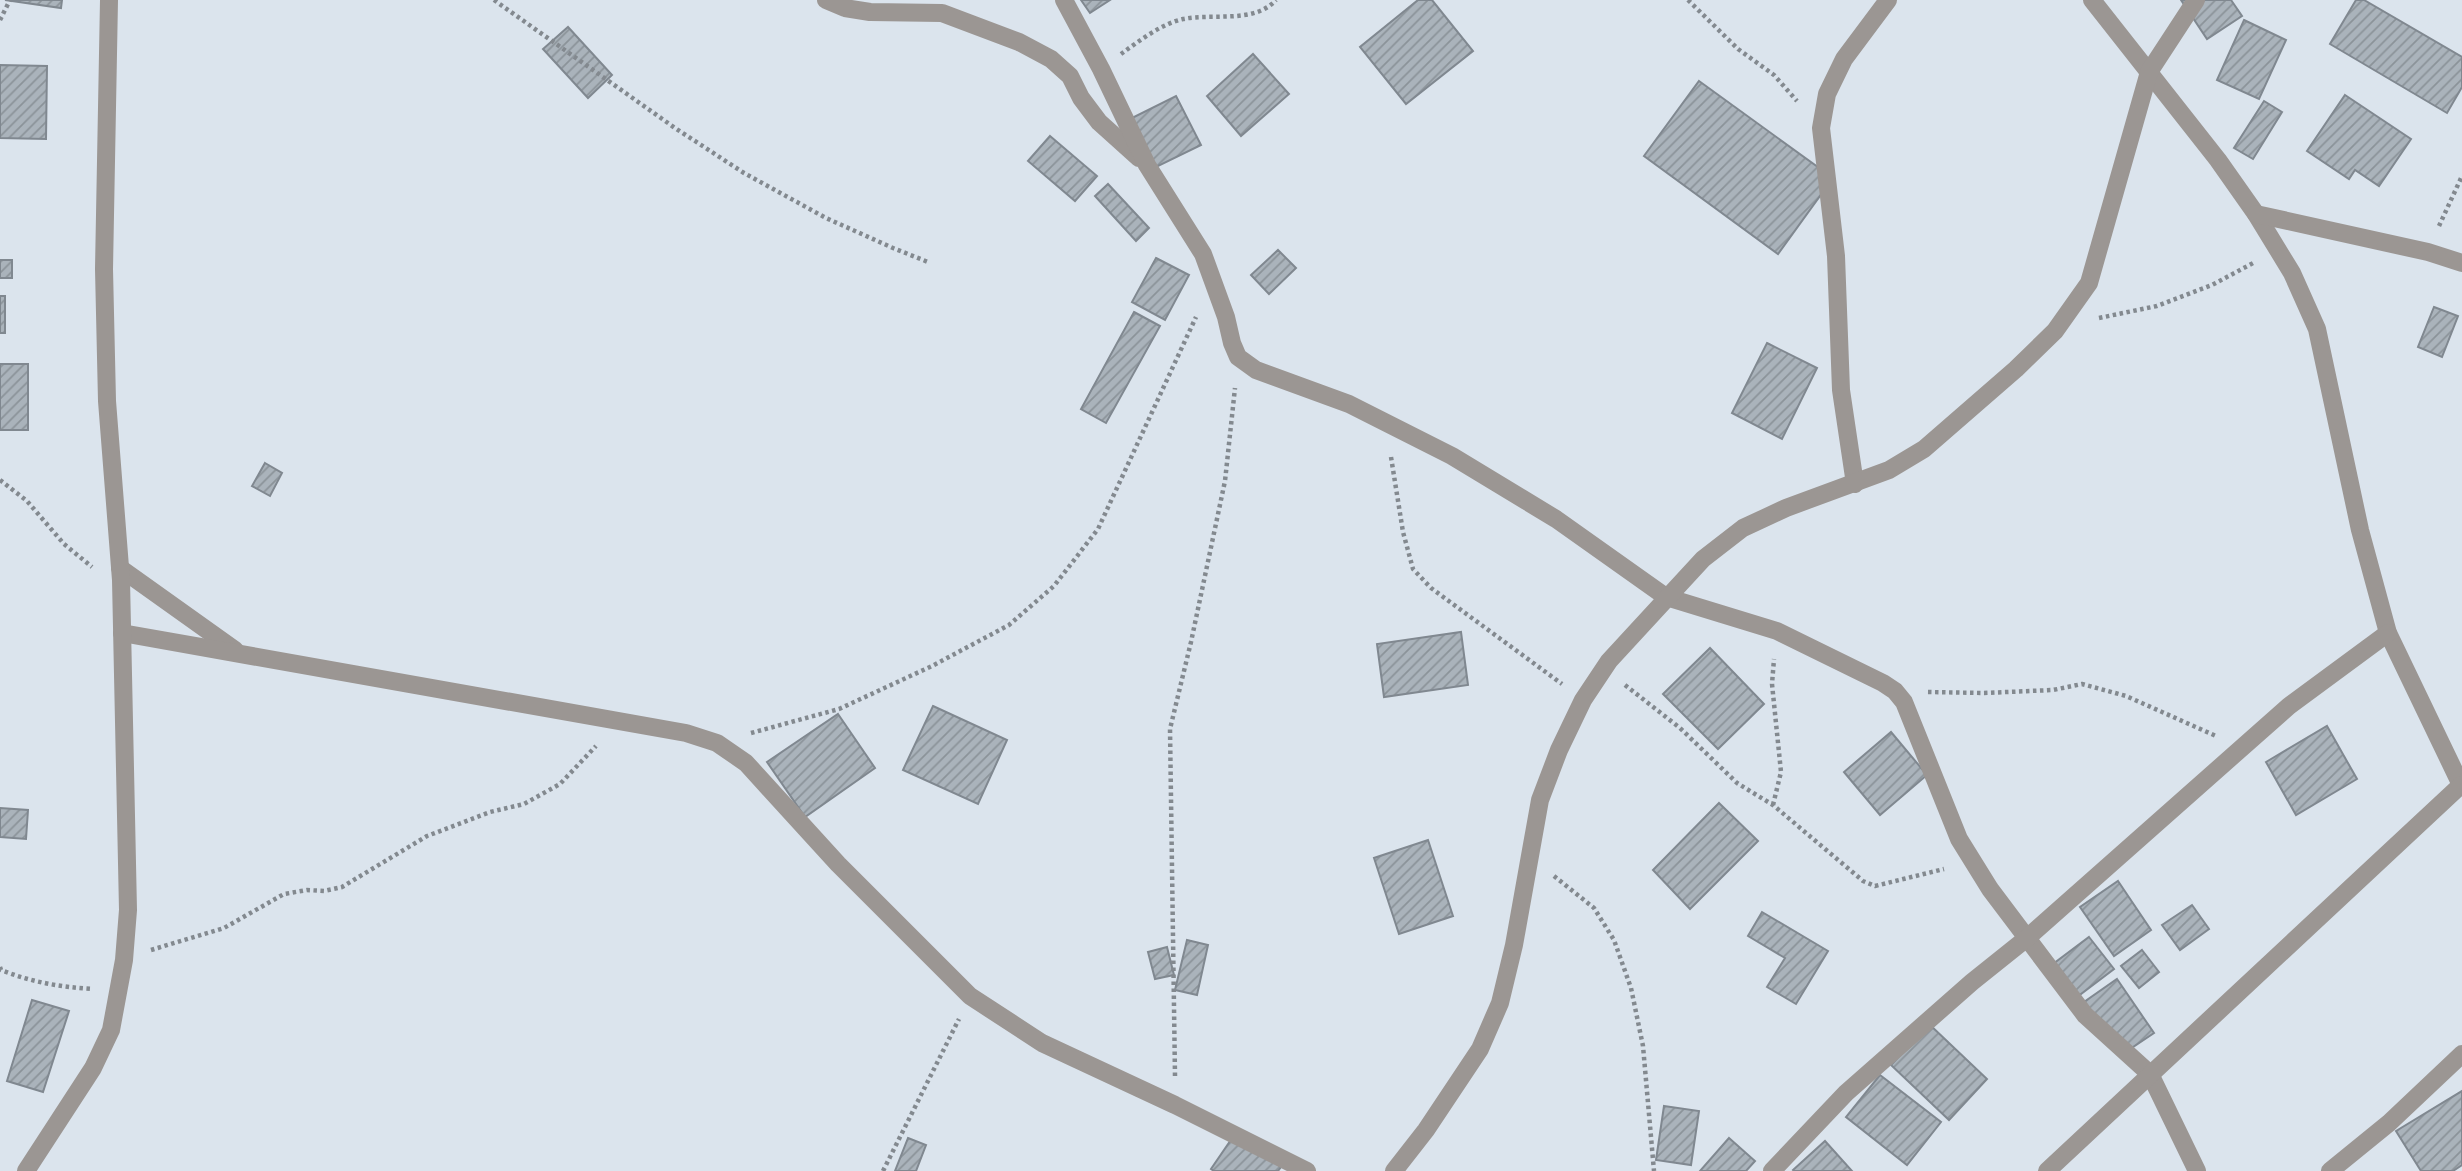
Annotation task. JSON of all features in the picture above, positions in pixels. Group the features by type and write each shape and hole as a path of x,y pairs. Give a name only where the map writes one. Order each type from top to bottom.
{"street":[{"path":"26,1171 93,1068 111,1030 124,960 128,910 121,574 107,401 104,269 109,0"},
{"path":"825,0 845,8 870,12 942,13 983,27 1051,59 1070,76 1081,98 1100,122 1147,165"},
{"path":"1064,0 1147,165 1203,254 1238,357 1256,370 1349,404 1452,456 1556,519 1667,597 1777,631 1867,674 1895,691 1908,712 1959,839 1990,889 2085,1014 2150,1074 2197,1171"},
{"path":"1855,484 1841,390 1836,256 1821,128 1827,94 1844,59 1888,0"},
{"path":"2047,1171 2461,786 2388,633 2360,530 2317,329 2292,273 2256,214 2218,160 2092,0"},
{"path":"1394,1171 1426,1130 1480,1049 1500,1003 1514,945 1540,800 1559,750 1583,700 1609,661 1703,559 1743,528 1786,508 1889,470 1924,449 2016,369 2055,331 2089,283 2149,72 2196,0"},
{"path":"2256,214 2428,252 2462,263"},
{"path":"121,574 241,654"},
{"path":"122,633 686,733 717,743 746,763 838,864 970,996 1042,1043 1307,1171"},
{"path":"1772,1171 1846,1093 1972,982 2027,938 2241,747 2288,706 2388,633"},
{"path":"2330,1171 2389,1124 2462,1054"}],"path":[{"path":"0,20 10,0"},
{"path":"494,0 675,128 744,173 826,218 928,262"},
{"path":"1101,69 1155,32 1180,20 1262,12 1276,0"},
{"path":"1688,0 1738,49 1774,75 1821,128"},
{"path":"2428,252 2462,176"},
{"path":"2055,331 2157,306 2212,285 2278,250"},
{"path":"717,743 839,709 932,666 1009,625 1054,586 1098,529 1213,281"},
{"path":"1175,1105 1170,729 1225,481 1238,357"},
{"path":"1385,422 1403,532 1413,569 1431,587 1583,700"},
{"path":"0,480 27,501 64,544 88,565 121,574"},
{"path":"1773,805 1781,772 1772,684 1777,631"},
{"path":"1609,661 1624,684 1680,728 1737,783 1773,805 1863,881 1875,886 1974,862"},
{"path":"1895,691 1984,693 2053,690 2082,684 2126,696 2241,747"},
{"path":"124,960 224,928 284,894 342,887 426,836 490,812 524,804 560,784 618,722"},
{"path":"1531,848 1544,867 1594,908 1614,940 1631,988 1643,1046 1654,1171"},
{"path":"0,967 1,970 26,980 64,987 119,990"},
{"path":"883,1171 970,996"}],"building":[{"path":"5,0 62,0 61,8"},
{"path":"1081,0 1110,0 1090,13"},
{"path":"1418,0 1432,0 1473,51 1406,104 1360,47"},
{"path":"2181,0 2231,0 2242,16 2207,39"},
{"path":"2356,0 2364,0 2462,57 2462,87 2447,113 2330,44"},
{"path":"2244,20 2286,40 2259,99 2217,80"},
{"path":"568,27 612,75 588,98 543,49"},
{"path":"1253,54 1289,94 1241,136 1207,96"},
{"path":"0,65 47,66 46,139 0,138"},
{"path":"1699,81 1833,178 1778,254 1644,156"},
{"path":"2345,95 2411,139 2379,186 2355,170 2349,179 2307,151"},
{"path":"1176,96 1201,145 1154,168 1130,119"},
{"path":"2264,101 2282,112 2253,159 2234,148"},
{"path":"1050,136 1097,176 1075,201 1028,161"},
{"path":"1108,184 1149,228 1136,241 1095,196"},
{"path":"1278,250 1296,268 1269,294 1251,275"},
{"path":"1156,258 1189,275 1165,320 1132,302"},
{"path":"0,260 12,260 12,278 0,278"},
{"path":"0,296 5,296 5,333 0,333"},
{"path":"2434,307 2458,316 2442,357 2418,347"},
{"path":"1134,312 1160,326 1106,423 1081,409"},
{"path":"1767,343 1817,368 1782,439 1732,413"},
{"path":"0,364 28,364 28,430 0,430"},
{"path":"265,463 282,473 270,496 252,486"},
{"path":"1461,632 1468,685 1384,697 1377,644"},
{"path":"1710,648 1764,704 1718,749 1663,694"},
{"path":"933,706 1007,740 978,804 903,770"},
{"path":"838,714 875,768 805,817 767,762"},
{"path":"2327,726 2357,779 2296,815 2266,762"},
{"path":"1891,732 1927,775 1880,815 1844,772"},
{"path":"1719,803 1758,841 1690,909 1653,870"},
{"path":"0,808 28,810 26,839 0,837"},
{"path":"1428,840 1453,916 1399,934 1374,858"},
{"path":"2118,881 2151,930 2114,956 2080,907"},
{"path":"2192,905 2209,929 2180,950 2162,925"},
{"path":"1762,912 1828,951 1796,1004 1767,987 1785,958 1748,936"},
{"path":"2089,937 2114,969 2073,1000 2049,967"},
{"path":"1187,940 1208,945 1197,995 1175,990"},
{"path":"1167,947 1174,975 1155,979 1148,952"},
{"path":"2142,950 2159,972 2139,988 2121,966"},
{"path":"2117,979 2154,1033 2121,1055 2084,1002"},
{"path":"32,1000 69,1011 43,1092 7,1081"},
{"path":"1929,1024 1987,1079 1949,1120 1891,1065"},
{"path":"1880,1075 1941,1122 1907,1165 1846,1117"},
{"path":"2462,1091 2462,1165 2453,1171 2421,1171 2396,1131"},
{"path":"1664,1106 1699,1111 1691,1165 1656,1160"},
{"path":"1235,1134 1281,1167 1278,1171 1211,1169"},
{"path":"908,1138 926,1145 916,1171 895,1171"},
{"path":"1729,1138 1755,1161 1746,1171 1700,1171"},
{"path":"1825,1141 1852,1171 1793,1170"}]}
